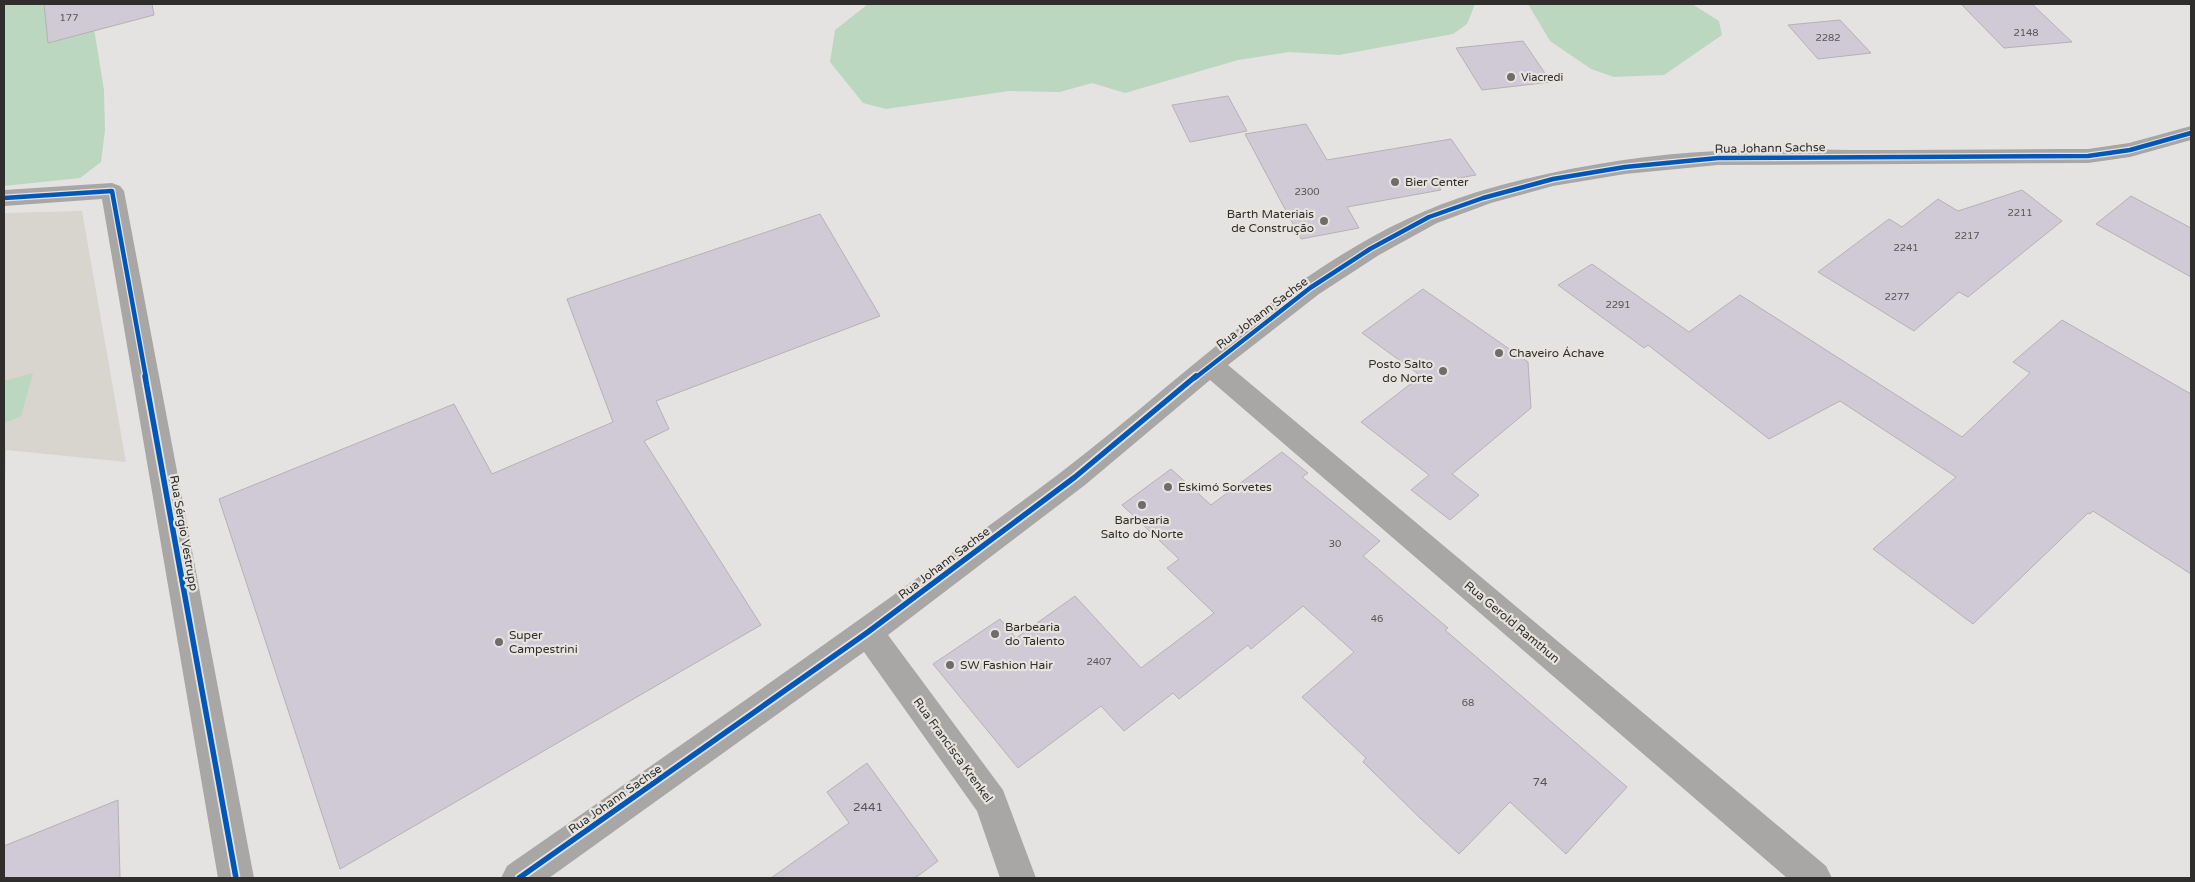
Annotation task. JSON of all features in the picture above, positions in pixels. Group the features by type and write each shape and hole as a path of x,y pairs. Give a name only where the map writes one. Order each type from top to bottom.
{"street":[{"name":"Rua Johann Sachse","path":"519,878 868,632 1075,477 1210,365 1310,288 1370,249 1429,217 1483,198 1553,179 1626,167 1718,158 2088,156 2130,150 2191,133"},
{"name":"Rua Sérgio Vestrupp","path":"4,198 112,191 236,878"},
{"name":"Rua Gerold Ramthun","path":"1210,365 1814,878"},
{"name":"Rua Francisca Krenkel","path":"868,632 991,802 1018,878"}],"shaded area":[{"path":"82,211 126,462 6,450 4,516 4,213"}],"green space":[{"path":"4,4 90,4 104,90 105,130 101,162 80,178 4,186"},
{"path":"868,4 1475,4 1467,24 1453,34 1339,55 1289,52 1238,60 1125,93 1092,83 1060,92 1009,91 886,109 863,103 830,62 835,30"},
{"path":"1528,4 1692,4 1719,21 1722,35 1664,75 1614,77 1591,69 1550,41"},
{"path":"33,373 21,416 4,423 4,381"}],"building":[{"path":"44,4 152,4 154,15 48,43"},
{"path":"1961,4 2032,4 2072,42 2004,48"},
{"path":"1840,20 1871,53 1818,59 1788,25"},
{"path":"1523,41 1551,82 1482,90 1456,48"},
{"path":"1228,96 1247,131 1190,142 1172,105"},
{"path":"1306,124 1327,160 1451,139 1476,175 1436,182 1441,190 1347,207 1359,228 1301,239 1245,134"},
{"path":"2022,190 2062,221 1968,297 1959,292 1914,331 1818,272 1889,219 1902,227 1938,199 1958,211"},
{"path":"2131,196 2191,228 2191,277 2096,224"},
{"name":"Super Campestrini","path":"820,214 880,316 656,401 669,429 644,441 761,625 340,869 219,499 454,404 492,474 613,422 567,299"},
{"path":"1592,264 1689,332 1740,295 1962,437 2030,373 2013,362 2062,320 2191,394 2191,574 2093,511 2090,514 2088,513 1973,624 1873,549 1956,477 1840,401 1769,439 1648,345 1644,348 1558,285"},
{"path":"1423,289 1528,362 1531,408 1452,474 1479,495 1450,520 1411,490 1429,475 1361,422 1421,376 1362,333"},
{"path":"1282,452 1308,473 1302,477 1380,541 1363,556 1448,628 1445,630 1627,787 1566,854 1510,802 1459,854 1421,819 1363,762 1366,758 1302,697 1354,652 1303,606 1251,649 1248,645 1179,699 1173,693 1124,731 1101,706 1018,768 933,664 1000,619 1016,638 1075,596 1141,668 1214,613 1167,568 1179,559 1122,505 1171,469 1211,505"},
{"path":"867,763 938,861 915,878 771,878 849,823 827,792"},
{"path":"118,800 120,878 4,878 4,846"}],"cycle path":[{"path":"519,878 868,632 1005,530 1075,477 1210,365 1310,288 1370,249 1429,217 1483,198 1553,179 1625,167 1718,158 2088,156 2130,150 2191,133"},
{"path":"4,198 112,191 236,878"}],"place":[{"name":"Viacredi","path":"1511,77"},
{"name":"Bier Center","path":"1395,182"},
{"name":"Barth Materiais de Construção","path":"1324,221"},
{"name":"Chaveiro Áchave","path":"1499,353"},
{"name":"Posto Salto do Norte","path":"1443,371"},
{"name":"Eskimó Sorvetes","path":"1168,487"},
{"name":"Barbearia Salto do Norte","path":"1142,505"},
{"name":"Barbearia do Talento","path":"995,634"},
{"name":"Super Campestrini","path":"499,642"},
{"name":"SW Fashion Hair","path":"950,665"}]}
